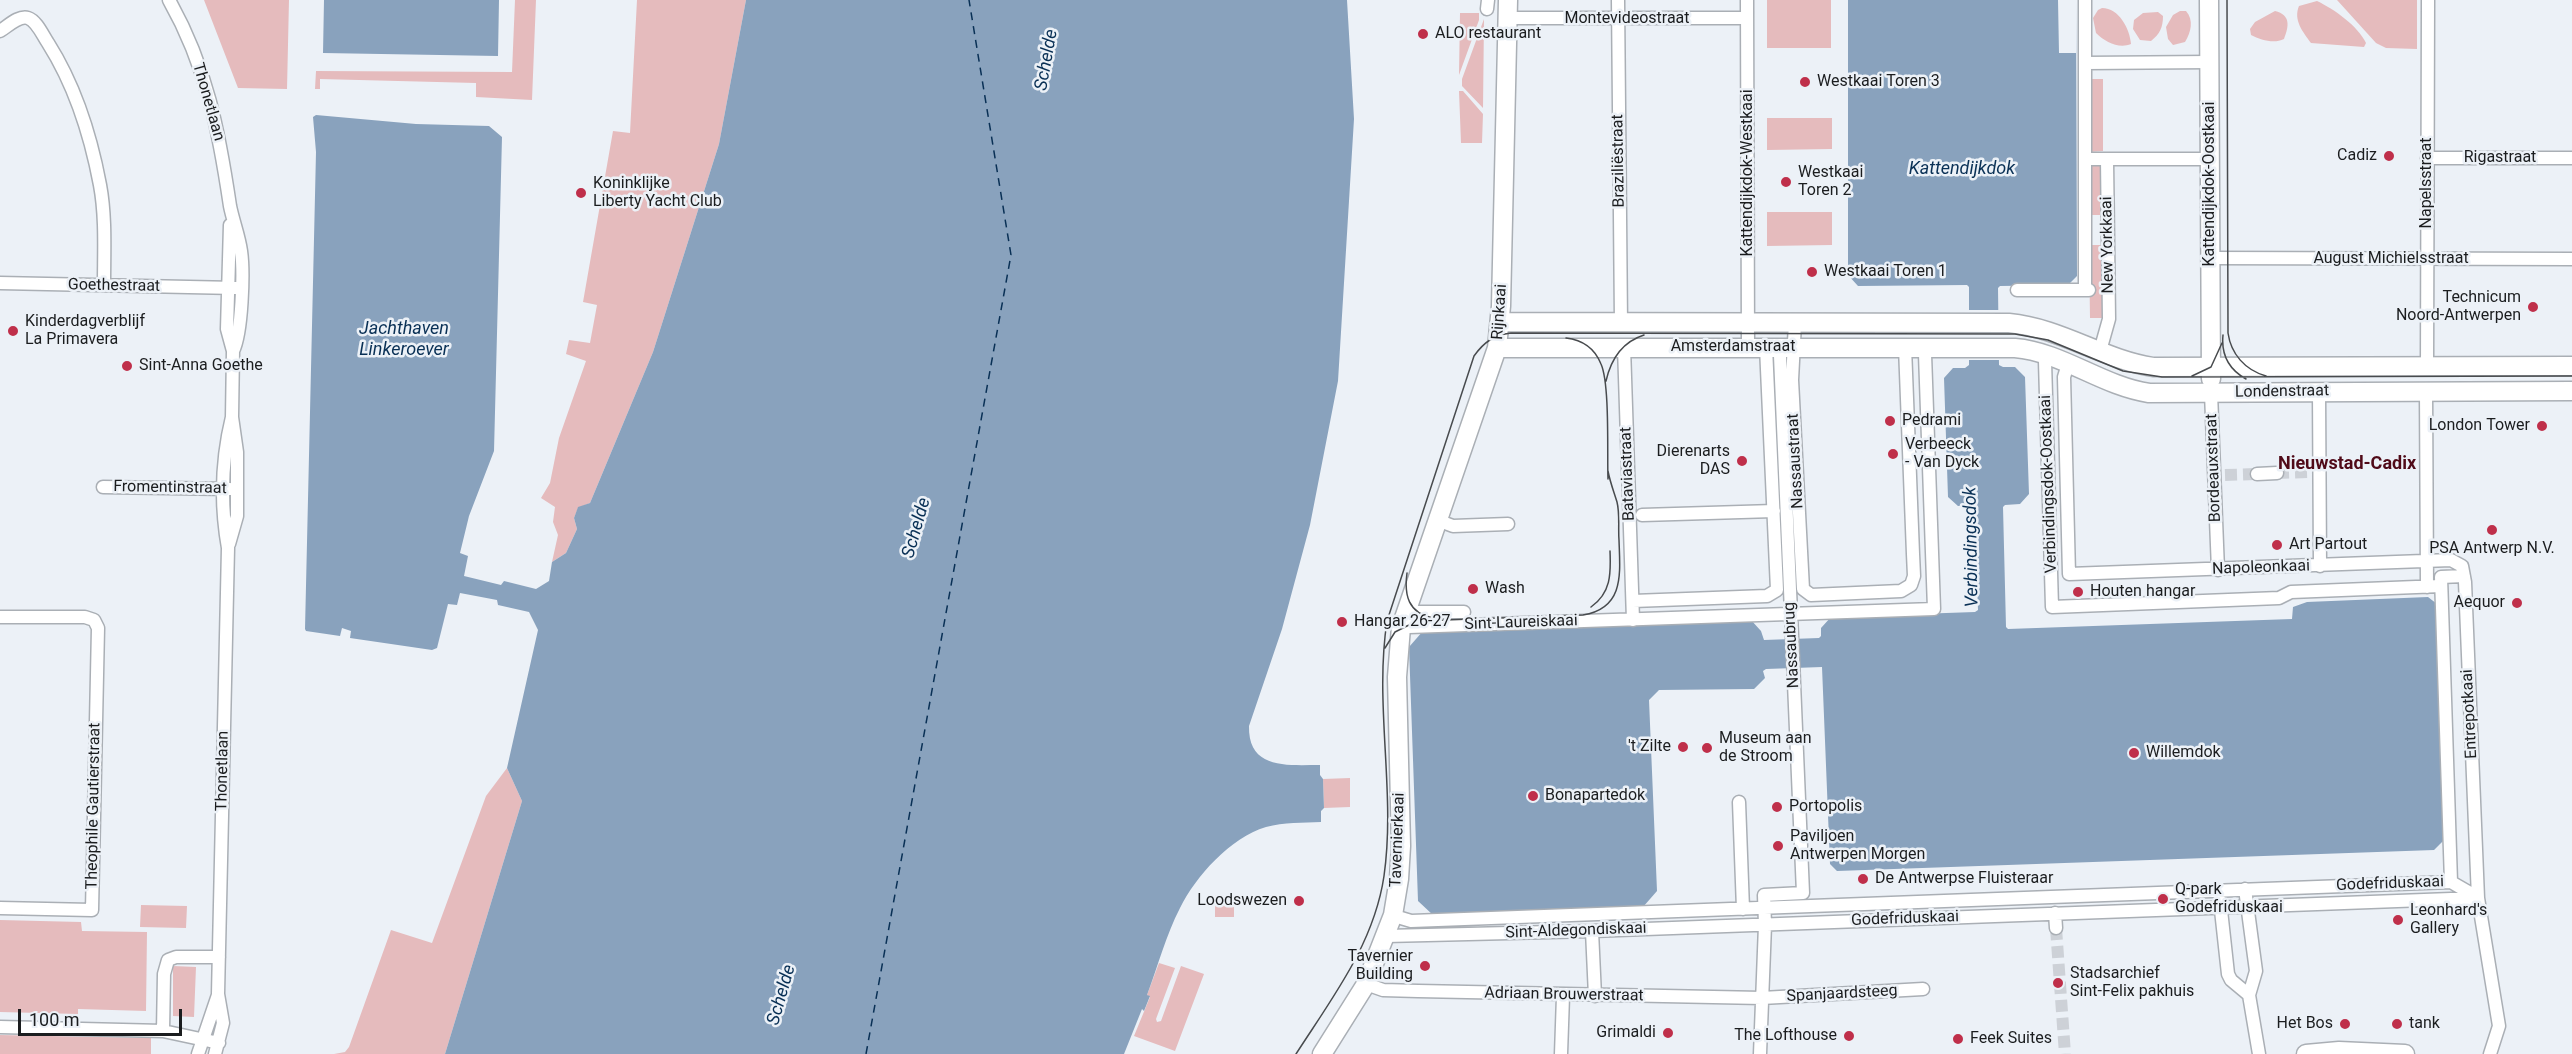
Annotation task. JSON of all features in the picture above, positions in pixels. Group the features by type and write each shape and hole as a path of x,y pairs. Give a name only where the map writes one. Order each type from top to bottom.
{"street":[{"name":"Thonetlaan","path":"169,0 182,25 210,96 241,250 240,328 232,351"},
{"name":"Braziliëstraat","path":"1618,0 1621,323"},
{"name":"Kattendijkdok-Westkaai","path":"1747,0 1748,323 1772,349"},
{"name":"New Yorkkaai","path":"2017,290 2087,290 2085,0"},
{"name":"Kattendijkdok-Oostkaai","path":"2209,0 2211,368"},
{"name":"Napelsstraat","path":"2427,367 2428,0"},
{"name":"Montevideostraat","path":"1508,9 1618,19 1747,18"},
{"name":"Rijnkaai","path":"1408,618 1437,520 1497,348 1501,322 1508,9"},
{"path":"0,31 20,18 26,17 34,21 54,52 74,97 93,155 104,218 104,285"},
{"path":"2086,63 2210,62"},
{"name":"Rigastraat","path":"2427,158 2572,158"},
{"path":"2085,159 2209,159"},
{"name":"New Yorkkaai","path":"2100,351 2109,319 2106,290 2107,160"},
{"name":"Thonetlaan","path":"228,548 237,516 237,452 231,417 232,351 227,329 231,209"},
{"name":"August Michielsstraat","path":"2210,258 2572,259"},
{"name":"Goethestraat","path":"0,283 227,288"},
{"path":"227,288 241,288"},
{"name":"Amsterdamstraat","path":"1501,322 2000,323"},
{"name":"Nassaustraat","path":"1633,601 1767,596 1777,590 1772,349 1795,323"},
{"name":"Londenstraat","path":"2000,323 2039,327 2143,366 2211,368 2572,366"},
{"name":"Bataviastraat","path":"1624,347 1633,601"},
{"name":"Nassaustraat","path":"1772,349 1792,380 1803,590 1811,594 1901,591 1911,585 1914,576 1905,347"},
{"name":"Amsterdamstraat","path":"1497,348 2000,347"},
{"name":"Londenstraat","path":"2000,347 2038,351 2125,388 2140,391 2426,395 2572,391"},
{"name":"Nassaustraat","path":"1772,349 1789,590"},
{"path":"1790,614 1934,609 1925,354"},
{"name":"Verbindingsdok-Oostkaai","path":"2045,362 2052,607"},
{"name":"Verbindingsdok-Oostkaai","path":"2068,364 2064,377 2068,574"},
{"name":"Bordeauxstraat","path":"2211,368 2211,393 2219,475 2218,570"},
{"path":"2319,392 2313,472 2320,566"},
{"path":"2426,395 2427,586"},
{"name":"Thonetlaan","path":"203,1038 217,1049 223,1015 218,994 228,548 222,516 223,453 231,417"},
{"path":"2257,474 2277,473"},
{"name":"Fromentinstraat","path":"103,487 237,489"},
{"name":"Nassaustraat","path":"1642,515 1774,511"},
{"path":"1437,520 1453,525 1508,524"},
{"path":"2427,561 2456,561 2462,566 2464,576 2441,577 2441,586"},
{"name":"Napoleonkaai","path":"2068,574 2427,561"},
{"name":"Entrepotkaai","path":"2464,576 2478,898 2499,1026 2490,1054"},
{"name":"Napoleonkaai","path":"2052,607 2279,598 2291,592 2441,586"},
{"name":"Entrepotkaai","path":"2441,586 2451,882"},
{"name":"Nassaubrug","path":"1765,908 1764,895 1803,893 1789,590"},
{"path":"1633,601 1633,620"},
{"name":"Sint-Laureiskaai","path":"1408,618 1428,613 1464,612"},
{"name":"Sint-Laureiskaai","path":"1408,618 1633,620 1790,614"},
{"name":"Theophile Gautierstraat","path":"0,617 85,617 94,620 98,628 92,910 0,908"},
{"name":"Tavernierkaai","path":"1322,1054 1366,984 1386,936 1395,903 1401,862 1397,677 1401,627 1408,618"},
{"path":"1739,802 1743,909"},
{"name":"Godefriduskaai","path":"1765,908 2451,882 2478,898"},
{"path":"2245,889 2256,971 2249,994 2259,1054"},
{"path":"2219,891 2228,974 2231,980 2249,994"},
{"name":"Godefriduskaai","path":"1765,925 2478,898"},
{"path":"1760,1054 1765,908"},
{"name":"Sint-Aldegondiskaai","path":"1401,918 1411,921 1765,908"},
{"path":"2055,913 2056,928"},
{"name":"Sint-Aldegondiskaai","path":"1386,936 1765,925"},
{"path":"1592,931 1594,996"},
{"path":"163,1031 164,967 168,960 176,957 219,957"},
{"name":"Adriaan Brouwerstraat","path":"1366,984 1383,990 1563,996 1762,998"},
{"name":"Spanjaardsteeg","path":"1762,998 1923,989"},
{"name":"Thonetlaan","path":"198,1054 218,994"},
{"path":"1561,1054 1563,996"},
{"path":"0,1028 163,1031 203,1038"},
{"path":"2306,1054 2339,1051 2405,1054"}],"shaded area":[{"path":"204,0 289,0 287,89 238,88"},
{"path":"515,0 536,0 532,100 476,97 476,83 320,79 320,89 315,89 316,71 512,72"},
{"path":"637,0 746,0 719,144 653,352 590,503 578,508 574,518 577,529 566,553 552,562 558,535 553,522 555,507 541,498 550,483 559,438 586,361 566,354 569,340 590,343 597,305 583,302 613,131 630,133"},
{"path":"1767,0 1831,0 1831,48 1767,48"},
{"path":"2337,0 2417,0 2417,49 2386,48 2376,43"},
{"path":"2317,1 2338,13 2351,24 2366,43 2364,47 2311,43 2300,26 2297,11 2299,6"},
{"path":"2102,8 2118,15 2128,32 2131,44 2122,46 2112,44 2096,33 2093,18"},
{"path":"2186,11 2191,22 2190,30 2185,42 2173,45 2168,39 2166,27 2173,15"},
{"path":"2275,11 2286,18 2287,30 2284,39 2268,41 2251,35 2250,29 2255,22"},
{"path":"2158,12 2163,16 2159,33 2151,41 2140,40 2133,29 2134,20 2143,13"},
{"path":"1460,13 1479,13 1479,20 1459,75"},
{"path":"1484,19 1483,108 1462,86 1462,79"},
{"path":"2087,79 2103,79 2103,151 2088,152"},
{"path":"1459,91 1463,91 1483,114 1482,143 1461,143"},
{"path":"1767,118 1832,118 1832,149 1767,150"},
{"path":"2088,166 2103,166 2104,215 2088,215"},
{"path":"1767,212 1832,212 1832,245 1767,246"},
{"path":"2089,245 2104,245 2104,318 2090,318"},
{"path":"507,768 522,801 445,1054 334,1054 345,1052 349,1047 391,930 432,943 486,796"},
{"path":"1350,778 1350,807 1324,808 1323,779"},
{"path":"1215,895 1234,895 1234,917 1215,917"},
{"path":"141,905 187,906 186,928 140,927"},
{"path":"0,920 81,922 82,931 147,932 146,1011 78,1009 78,1014 0,1012"},
{"path":"1159,963 1175,968 1156,1019 1157,1022 1161,1021 1181,966 1204,974 1175,1051 1134,1036 1150,997 1147,995"},
{"path":"173,966 196,967 194,1017 173,1016"},
{"path":"0,1035 151,1038 151,1054 0,1054"}],"water":[{"path":"324,0 499,0 498,56 323,53"},
{"path":"746,0 1347,0 1354,119 1338,381 1310,525 1282,629 1249,726 1250,740 1255,751 1263,758 1283,764 1320,765 1324,808 1321,811 1321,822 1280,824 1253,832 1227,849 1195,883 1175,918 1147,995 1150,996 1144,1011 1142,1009 1124,1054 445,1054 522,801 507,768 538,630 529,612 498,605 497,600 460,593 457,605 448,604 437,648 432,650 350,638 351,631 342,628 340,636 305,629 316,152 313,117 316,115 416,124 489,126 502,137 494,451 469,516 460,553 468,556 464,576 501,585 504,581 536,589 549,581 552,562 566,553 577,529 574,518 578,507 590,503 653,352 719,144"},
{"name":"Kattendijkdok","path":"1848,0 2076,0 2077,276 2068,285 2000,286 1998,288 1999,365 2015,367 2025,377 2029,494 2020,504 2003,507 2006,627 2008,629 2292,619 2293,607 2307,602 2428,597 2437,604 2445,839 2434,850 1837,871 1830,864 1822,667 1766,669 1763,671 1765,678 1754,689 1659,690 1649,700 1657,891 1643,907 1433,915 1418,901 1409,647 1423,631 1751,620 1761,631 1764,640 1819,638 1821,628 1831,617 1975,612 1978,610 1974,508 1971,505 1958,506 1948,497 1944,378 1953,368 1965,368 1969,365 1969,287 1967,285 1858,286 1848,275"}],"pier":[{"path":"2058,0 2076,0 2076,53 2059,53"},
{"path":"1967,310 2001,310 2002,360 1967,360"}],"ferry route":[{"path":"866,1054 1011,255 969,0"}],"tunnel":[{"path":"2277,473 2307,472"},
{"path":"2225,475 2257,474"},
{"path":"2056,928 2065,1054"}],"tram line":[{"path":"2227,0 2228,333 2232,348 2240,360 2252,370 2266,376"},
{"path":"1296,1054 1350,969 1371,925 1379,901 1384,876 1388,813 1383,684 1387,621 1474,356 1494,337 1511,333 2015,334 2048,340 2123,371 2162,377 2572,376"},
{"path":"1606,381 1619,352 1629,342 1644,335"},
{"path":"2223,335 2223,349 2227,361 2246,379"},
{"path":"1566,338 1588,346 1601,364 1604,374 1607,403 1608,479"},
{"path":"2192,376 2211,367 2222,343"},
{"path":"1385,648 1395,632 1417,621 1583,615 1597,611 1606,605 1613,597 1617,587 1620,565 1618,507 1608,471"},
{"path":"1591,607 1598,602 1606,589 1610,575 1610,551"},
{"path":"1407,573 1406,589 1410,602 1418,612 1433,618"}],"place":[{"name":"ALO restaurant","path":"1423,34"},
{"name":"Westkaai Toren 3","path":"1805,82"},
{"name":"Cadiz","path":"2389,156"},
{"name":"Westkaai Toren 2","path":"1786,182"},
{"name":"Koninklijke Liberty Yacht Club","path":"581,193"},
{"name":"Westkaai Toren 1","path":"1812,272"},
{"name":"Technicum Noord-Antwerpen","path":"2533,307"},
{"name":"Kinderdagverblijf La Primavera","path":"13,331"},
{"name":"Sint-Anna Goethe","path":"127,366"},
{"name":"Pedrami","path":"1890,421"},
{"name":"London Tower","path":"2542,426"},
{"name":"Verbeeck - Van Dyck","path":"1893,454"},
{"name":"Dierenarts DAS","path":"1742,461"},
{"name":"PSA Antwerp N.V.","path":"2492,530"},
{"name":"Art Partout","path":"2277,545"},
{"name":"Wash","path":"1473,589"},
{"name":"Houten hangar","path":"2078,592"},
{"name":"Aequor","path":"2517,603"},
{"name":"Hangar 26-27","path":"1342,622"},
{"name":"'t Zilte","path":"1683,747"},
{"name":"Museum aan de Stroom","path":"1707,748"},
{"name":"Willemdok","path":"2134,753"},
{"name":"Bonapartedok","path":"1533,796"},
{"name":"Portopolis","path":"1777,807"},
{"name":"Paviljoen Antwerpen Morgen","path":"1778,846"},
{"name":"De Antwerpse Fluisteraar","path":"1863,879"},
{"name":"Q-park Godefriduskaai","path":"2163,899"},
{"name":"Loodswezen","path":"1299,901"},
{"name":"Leonhard's Gallery","path":"2398,920"},
{"name":"Tavernier Building","path":"1425,966"},
{"name":"Stadsarchief Sint-Felix pakhuis","path":"2058,983"},
{"name":"Het Bos","path":"2345,1024"},
{"name":"tank","path":"2397,1024"},
{"name":"Grimaldi","path":"1668,1033"},
{"name":"The Lofthouse","path":"1849,1036"},
{"name":"Feek Suites","path":"1958,1039"}],"district":[{"name":"Nieuwstad-Cadix","path":"2347,464"}],"water label":[{"name":"Schelde","path":"1047,60"},
{"name":"Jachthaven Linkeroever","path":"404,339"},
{"name":"Schelde","path":"917,528"},
{"name":"Verbindingsdok","path":"1972,547"},
{"name":"Schelde","path":"782,995"}]}
